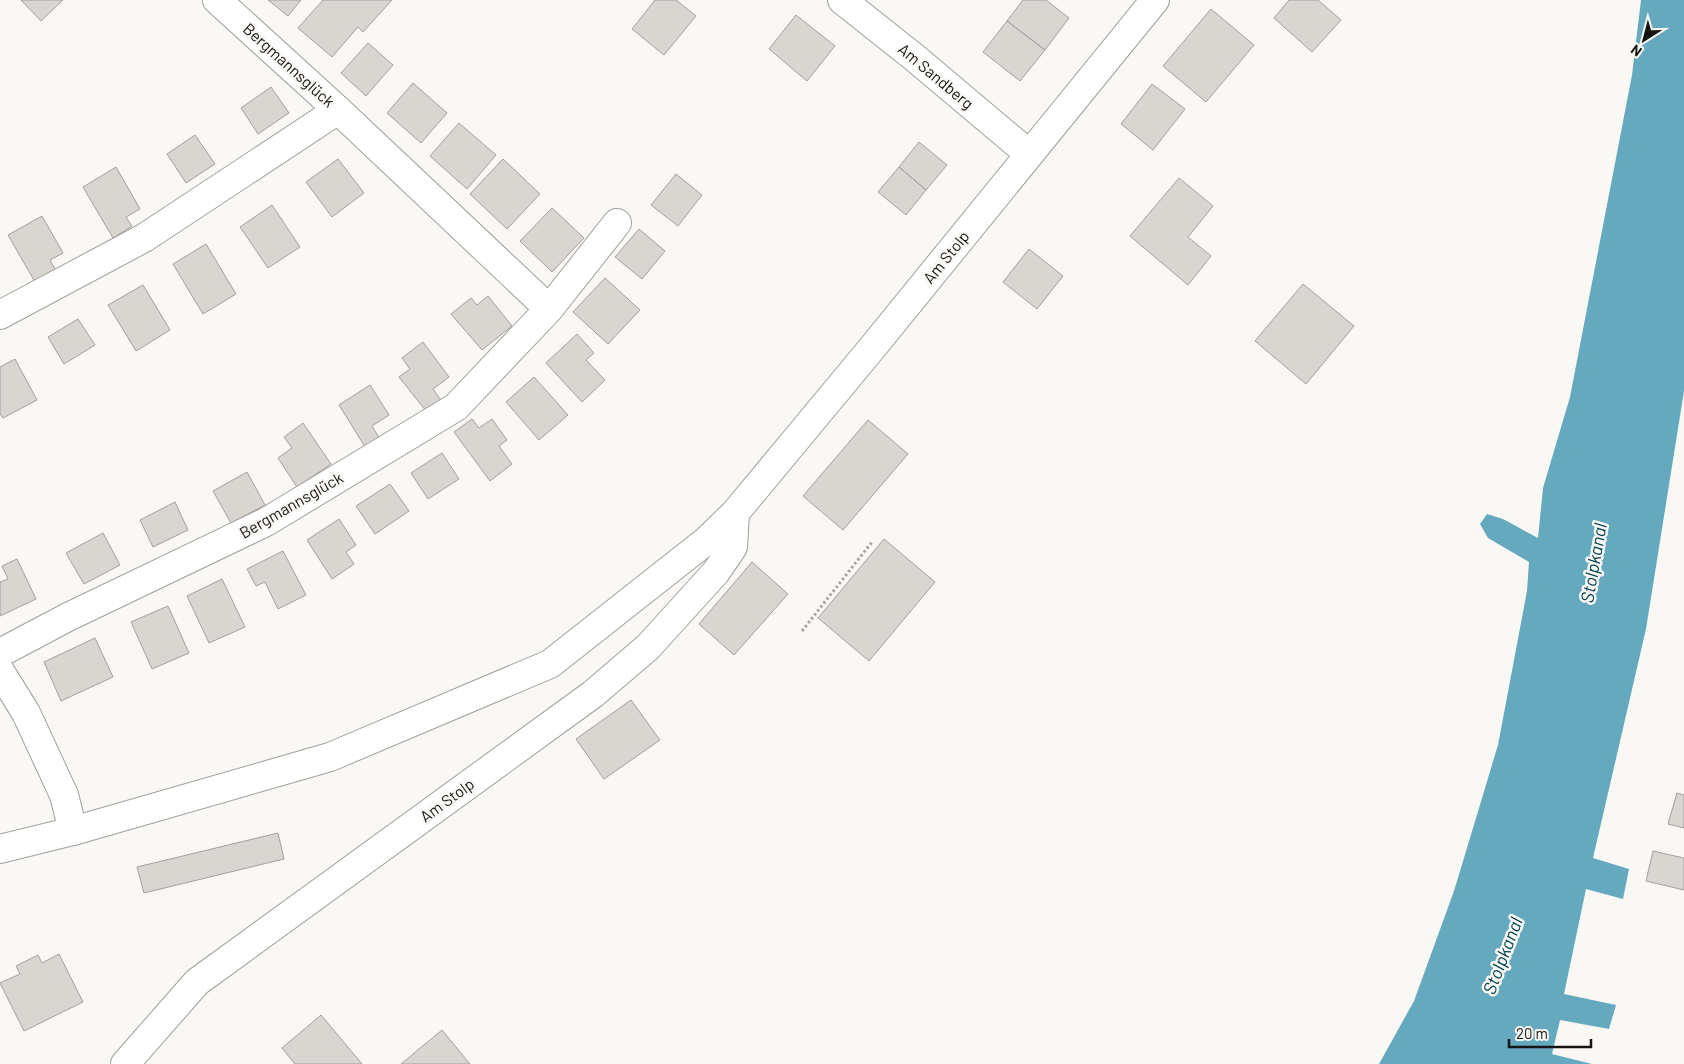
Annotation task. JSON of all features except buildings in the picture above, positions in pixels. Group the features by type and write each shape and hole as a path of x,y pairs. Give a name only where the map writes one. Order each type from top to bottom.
{"street":[{"name":"Bergmannsglück","path":"217,0 338,110 549,309"},
{"name":"Am Sandberg","path":"842,0 915,58 1029,154"},
{"name":"Am Stolp","path":"0,849 73,831 330,757 550,664 706,541 735,513 1155,0"},
{"name":"Bergmannsglück","path":"0,315 144,238 338,110"},
{"name":"Bergmannsglück","path":"0,653 77,613 266,522 456,407 549,309 617,223"},
{"name":"Am Stolp","path":"125,1064 197,982 593,694 648,647 716,572 733,547 735,513"},
{"path":"0,671 26,713 64,795 73,831"}],"path":[{"path":"802,630 872,542"}],"water":[{"name":"Stolpkanal","path":"1641,0 1684,0 1684,391 1646,629 1593,858 1629,869 1623,899 1586,889 1564,994 1616,1005 1609,1029 1560,1020 1552,1054 1592,1064 1379,1064 1414,1001 1454,891 1498,745 1527,591 1529,562 1488,538 1480,524 1487,514 1503,519 1538,538 1543,488 1570,397 1632,75"}]}
